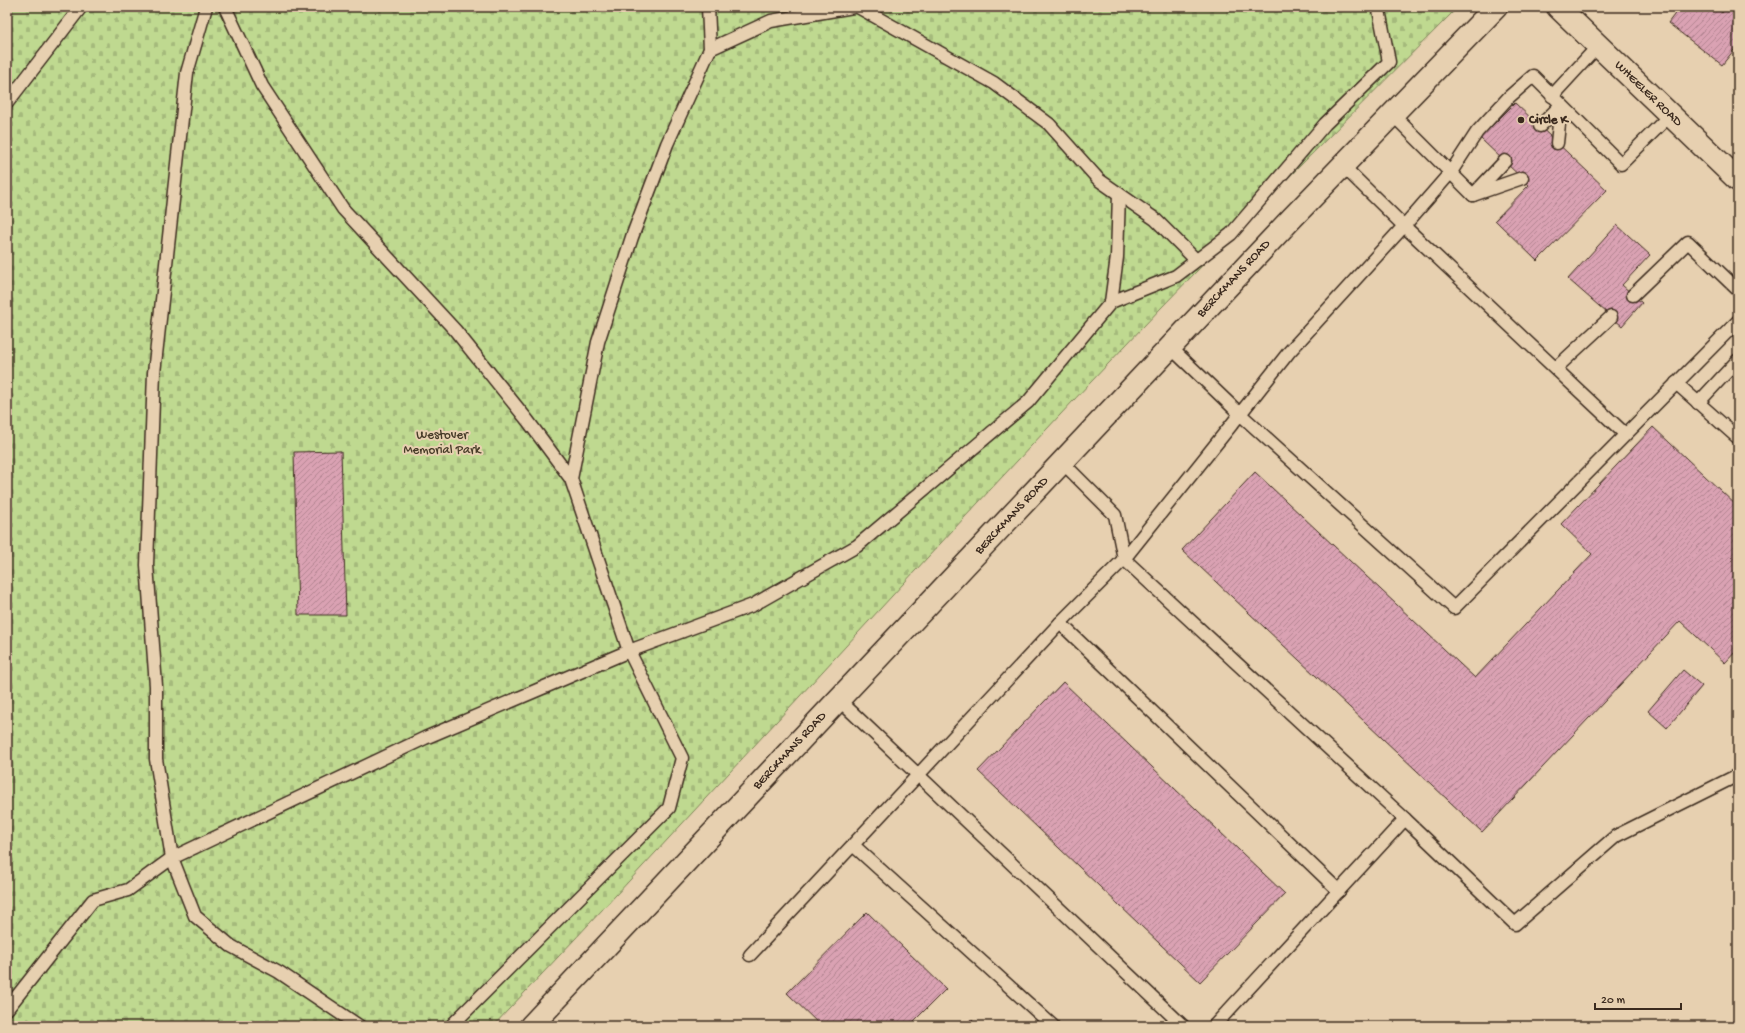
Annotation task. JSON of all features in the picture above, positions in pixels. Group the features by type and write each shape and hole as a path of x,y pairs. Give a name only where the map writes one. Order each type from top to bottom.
{"main road":[{"name":"BERCKMANS ROAD","path":"531,1026 1342,165 1496,7"},
{"name":"WHEELER ROAD","path":"1558,7 1738,180"}],"lane":[{"path":"7,103 81,7"},
{"path":"206,7 187,73 154,373 146,565 156,686 156,759 172,858 195,916 231,946 279,972 359,1026"},
{"path":"225,7 262,86 343,209 455,330 528,421 571,479 629,652 682,758 669,808 451,1026"},
{"path":"571,479 598,342 632,237 667,144 710,49 708,7"},
{"path":"710,49 771,21 853,7"},
{"path":"858,7 994,83 1049,124 1099,180 1155,219 1196,260"},
{"path":"7,1009 93,900 128,890 172,858 425,738 629,652 753,605 857,546 1028,402 1111,302 1176,276 1231,234 1325,124 1389,62 1379,10 1376,7"},
{"path":"1540,126 1557,100 1598,46"},
{"path":"750,955 1060,623 1124,559 1289,352 1451,172 1478,132 1508,97 1533,76 1621,164 1670,115"},
{"path":"1557,100 1557,143"},
{"path":"1392,114 1473,195"},
{"path":"1473,195 1505,161"},
{"path":"1342,165 1404,226 1626,434"},
{"path":"1473,195 1522,178"},
{"path":"1111,302 1117,257 1119,194"},
{"path":"1633,295 1688,242 1738,290"},
{"path":"1556,368 1610,317"},
{"path":"1170,347 1240,414 1454,608 1738,321"},
{"path":"1698,403 1738,360"},
{"path":"1676,383 1738,438"},
{"path":"1062,462 1115,515 1124,559 1405,819 1515,924 1616,836 1738,775"},
{"path":"1060,623 1339,891"},
{"path":"839,700 1182,1026"},
{"path":"1214,1026 1405,819"},
{"path":"853,845 1053,1026"}],"green space":[{"name":"Westover Memorial Park","path":"7,7 1458,7 1161,308 493,1026 7,1026"}],"building":[{"path":"1680,7 1715,7 1722,13 1727,7 1738,8 1738,45 1722,65 1668,23"},
{"path":"1738,78 1738,90 1732,85"},
{"path":"1515,103 1607,190 1537,261 1495,220 1529,185 1480,138"},
{"path":"1617,225 1650,255 1622,285 1642,303 1622,326 1568,279"},
{"path":"1653,427 1738,507 1738,649 1725,663 1680,621 1482,832 1182,550 1255,472 1475,678 1592,554 1561,524"},
{"path":"341,451 346,615 298,615 294,452"},
{"path":"1683,670 1702,686 1667,728 1648,711"},
{"path":"1063,682 1285,894 1200,982 978,771"},
{"path":"867,912 946,989 909,1026 821,1026 787,993"},
{"path":"971,1019 978,1026 964,1026"}],"place":[{"name":"Circle K","path":"1521,120"}]}
